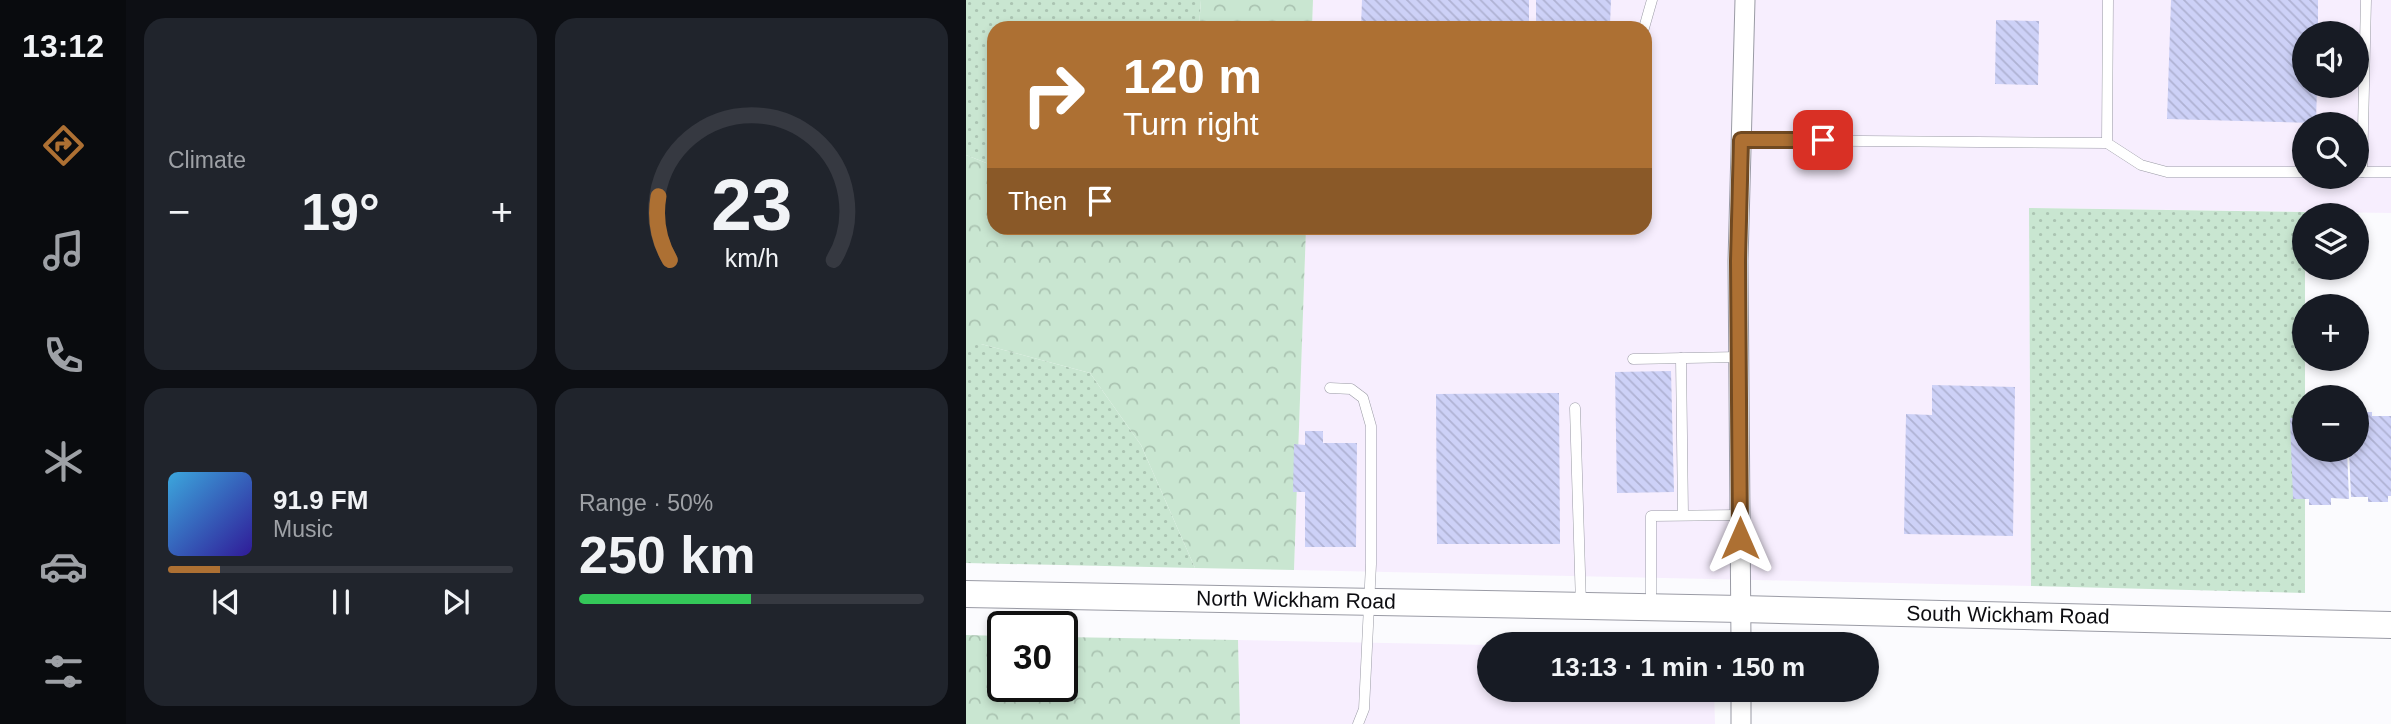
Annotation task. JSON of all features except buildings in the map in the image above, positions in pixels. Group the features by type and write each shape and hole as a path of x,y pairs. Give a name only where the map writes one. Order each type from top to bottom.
{"main road":[{"name":"North Wickham Road","path":"966,594 1638,607"},
{"name":"South Wickham Road","path":"1638,607 2391,625"}],"street":[{"path":"1741,632 1739,357 1745,0"},
{"path":"1741,702 1741,724"}],"lane":[{"path":"1646,21 1652,0"},
{"path":"2107,142 2108,0"},
{"path":"2362,112 2366,0"},
{"path":"1741,140 2107,142 2141,164 2167,172 2292,172"},
{"path":"2369,172 2391,172"},
{"path":"1633,359 1739,357"},
{"path":"1681,358 1683,515"},
{"path":"1330,388 1351,389 1363,398 1371,426 1370,601 1364,709 1358,724"},
{"path":"1575,408 1581,606"},
{"path":"1638,607 1651,516 1740,515"}],"shaded area":[{"path":"1313,0 2391,0 2391,213 2369,213 2369,203 2292,203 2292,212 2029,208 2031,586 1294,570 1306,235 1652,235 1652,21 1312,21"},
{"path":"1238,640 1477,645 1477,702 1714,702 1715,724 1240,724"}],"green space":[{"path":"966,0 1201,0 1200,21 987,21 987,163 966,155"},
{"path":"1201,0 1313,0 1312,21 1200,21"},
{"path":"966,155 987,163 987,235 1306,235 1294,570 1195,568 1141,445 1090,373 981,344 966,344"},
{"path":"2029,208 2292,212 2292,280 2305,280 2305,294 2292,294 2292,371 2305,371 2305,385 2292,385 2292,462 2305,462 2305,593 2031,586"},
{"path":"966,344 981,344 1090,373 1141,445 1195,568 966,563"},
{"path":"966,635 987,636 987,702 1078,702 1078,637 1238,640 1240,724 966,724"}],"route":[{"path":"1740,538 1738,261 1741,140 1823,140"}]}
